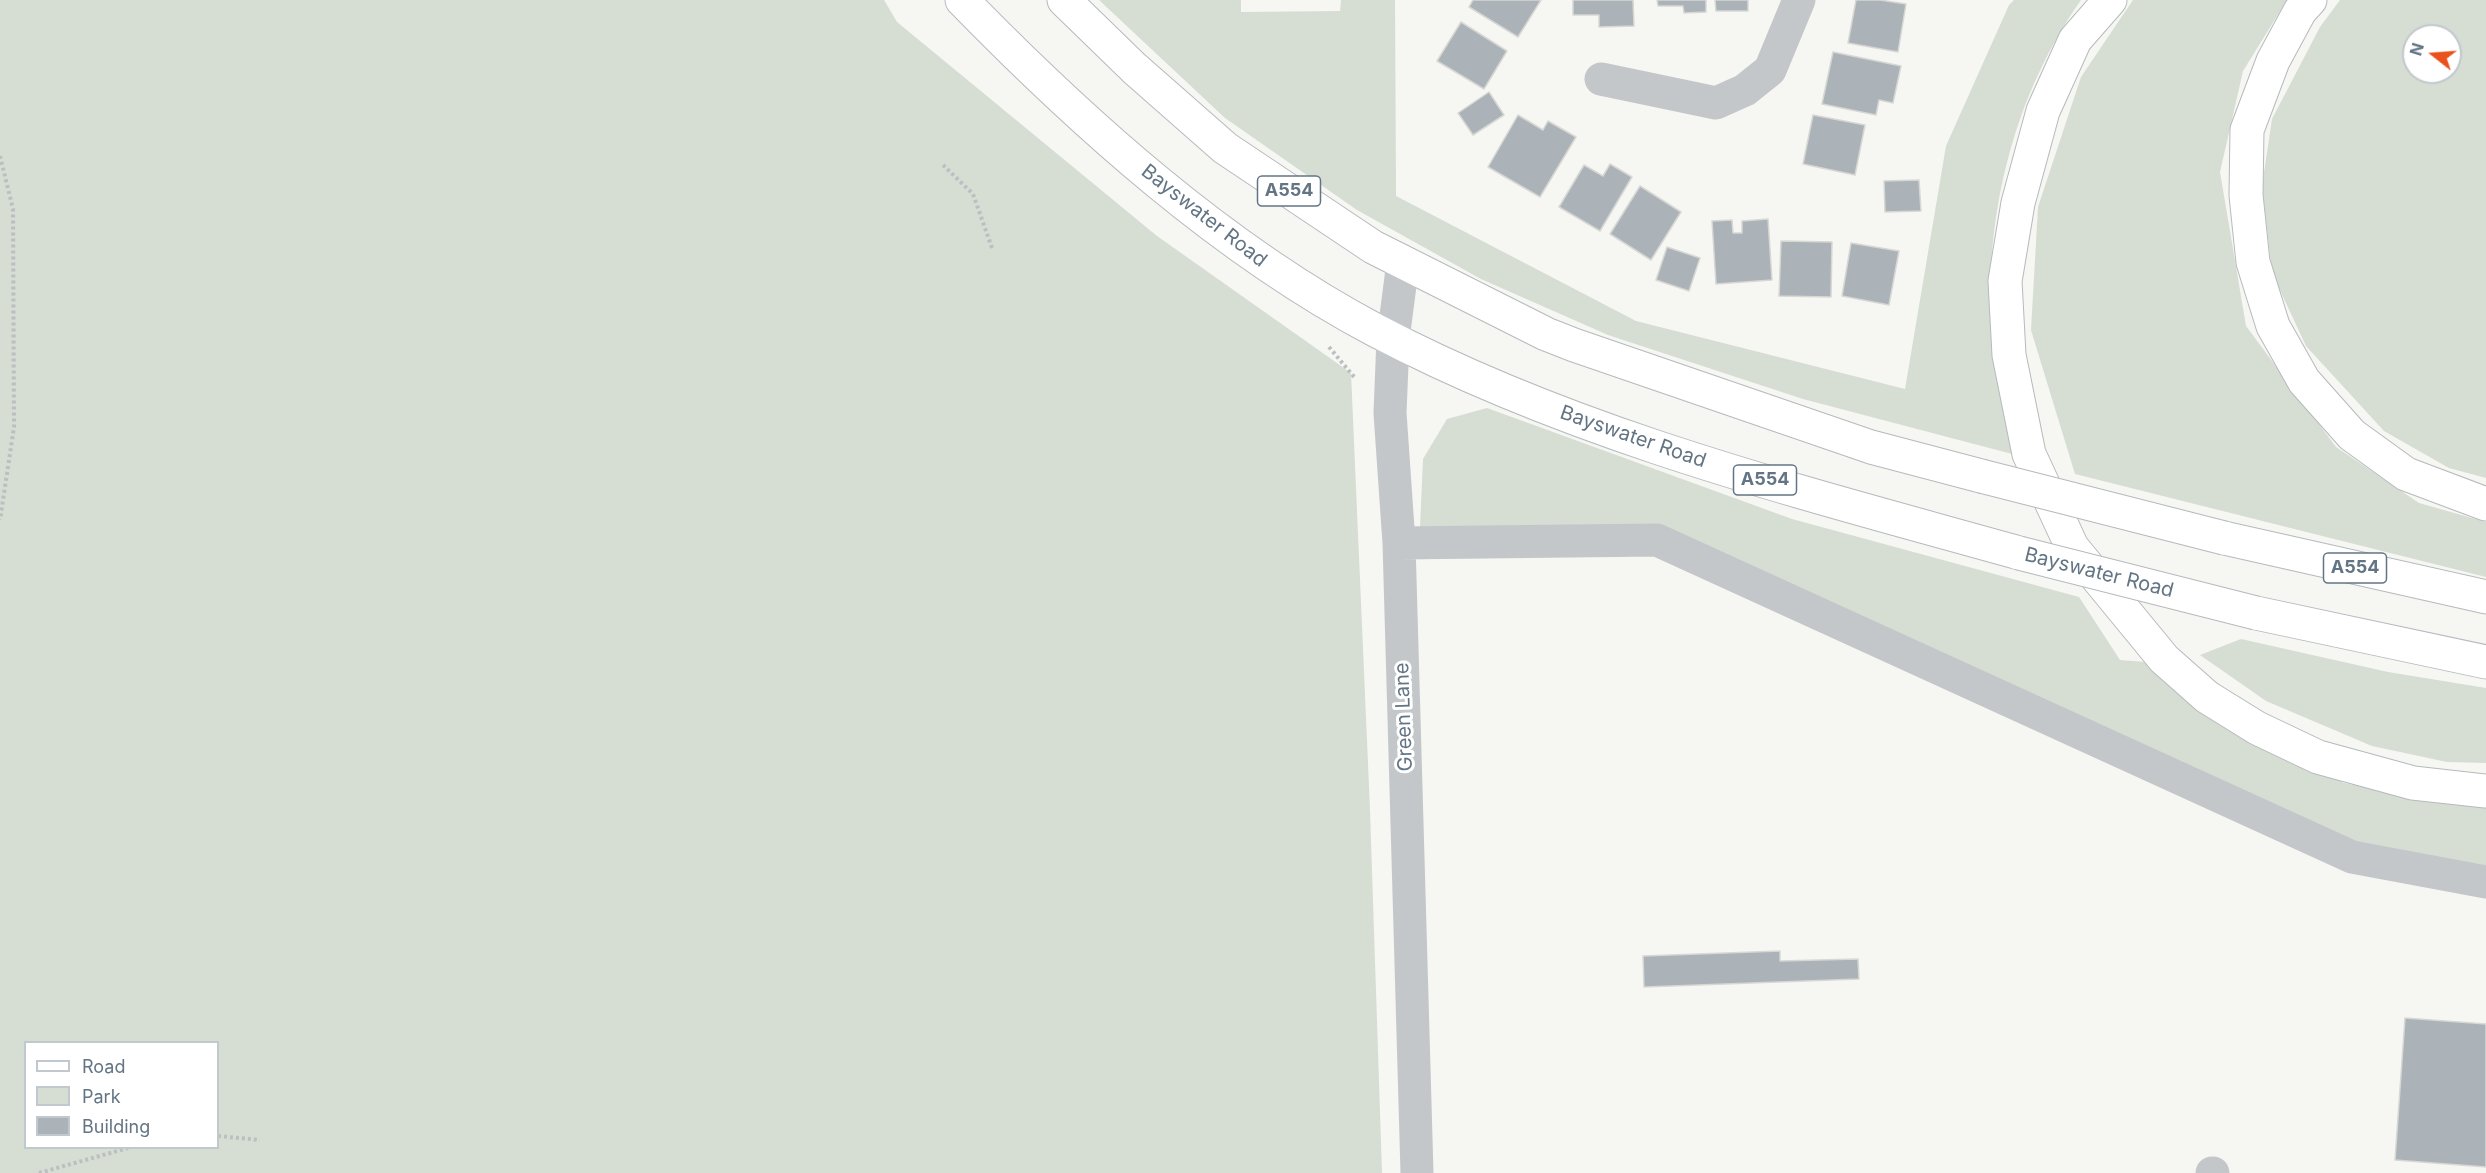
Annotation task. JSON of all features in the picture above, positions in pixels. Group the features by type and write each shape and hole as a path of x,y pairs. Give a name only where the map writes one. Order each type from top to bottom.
{"main road":[{"name":"Bayswater Road","path":"962,0 1033,73 1129,158 1267,265 1393,339 1515,395 1614,432 1814,496 2019,553 2256,613 2486,662"},
{"name":"A554","path":"1064,0 1134,68 1225,148 1373,247 1546,334 1871,447 2224,538 2486,597"},
{"path":"2110,0 2075,40 2043,111 2018,202 2005,281 2009,355 2029,454 2072,548 2164,658 2207,697 2258,728 2328,760 2413,783 2486,791"},
{"path":"2310,0 2300,11 2273,61 2247,130 2246,195 2253,262 2273,326 2304,381 2352,435 2406,474 2486,504"}],"street":[{"path":"1600,79 1716,103 1744,90 1770,70 1799,0"},
{"name":"Green Lane","path":"1403,262 1393,339 1389,412 1399,543 1417,1173"},
{"path":"1399,543 1657,540 2352,857 2486,882"}],"path":[{"path":"0,156 13,209 14,426 0,520"},
{"path":"943,165 973,194 992,248"},
{"path":"219,1136 260,1140"},
{"path":"39,1173 124,1149"}],"green space":[{"path":"0,0 884,0 897,22 1157,236 1351,373 1370,810 1382,1173 0,1173"},
{"path":"1099,0 1241,0 1241,12 1340,11 1341,0 1395,0 1396,196 1636,321 1905,389 1946,146 2009,5 2014,0 2081,0 2038,75 2021,115 1999,199 1990,285 1991,329 2016,455 1803,399 1608,335 1481,279 1357,210 1225,118"},
{"path":"2133,0 2287,0 2243,71 2220,172 2246,326 2336,447 2419,503 2486,522 2486,577 2075,474 2031,330 2038,207 2081,77"},
{"path":"2340,0 2486,0 2486,478 2449,468 2384,431 2306,346 2272,273 2262,186 2272,119 2320,27"},
{"path":"1487,408 1792,519 2079,597 2120,660 2146,662 2255,742 2344,783 2461,805 2486,806 2486,866 2360,845 1662,528 1420,528 1423,459 1447,419"},
{"path":"2241,639 2388,672 2486,688 2486,763 2447,762 2372,746 2266,701 2200,655"}],"building":[{"path":"1473,0 1541,0 1518,37 1469,7"},
{"path":"1573,0 1633,0 1634,26 1599,27 1599,15 1573,15"},
{"path":"1657,0 1706,0 1706,12 1684,13 1683,6 1658,6"},
{"path":"1715,0 1748,0 1748,11 1716,11"},
{"path":"1856,0 1880,0 1906,4 1898,52 1848,43"},
{"path":"1461,22 1507,51 1484,89 1437,61"},
{"path":"1833,52 1901,66 1893,103 1879,100 1876,115 1822,104"},
{"path":"1489,92 1504,115 1473,135 1458,113"},
{"path":"1518,115 1543,130 1548,121 1576,137 1540,197 1488,167"},
{"path":"1813,115 1865,125 1855,175 1803,164"},
{"path":"1610,164 1632,177 1600,231 1559,207 1584,165 1603,176"},
{"path":"1919,180 1921,211 1885,212 1884,181"},
{"path":"1640,186 1681,212 1651,260 1610,234"},
{"path":"1768,219 1772,280 1716,284 1712,221 1732,220 1733,233 1742,233 1742,221"},
{"path":"1781,241 1832,242 1831,297 1779,296"},
{"path":"1851,243 1899,251 1889,305 1842,296"},
{"path":"1667,247 1700,258 1689,291 1656,280"},
{"path":"1780,951 1780,961 1858,959 1859,979 1644,987 1643,956"},
{"path":"2405,1018 2486,1024 2486,1167 2395,1160"}]}
